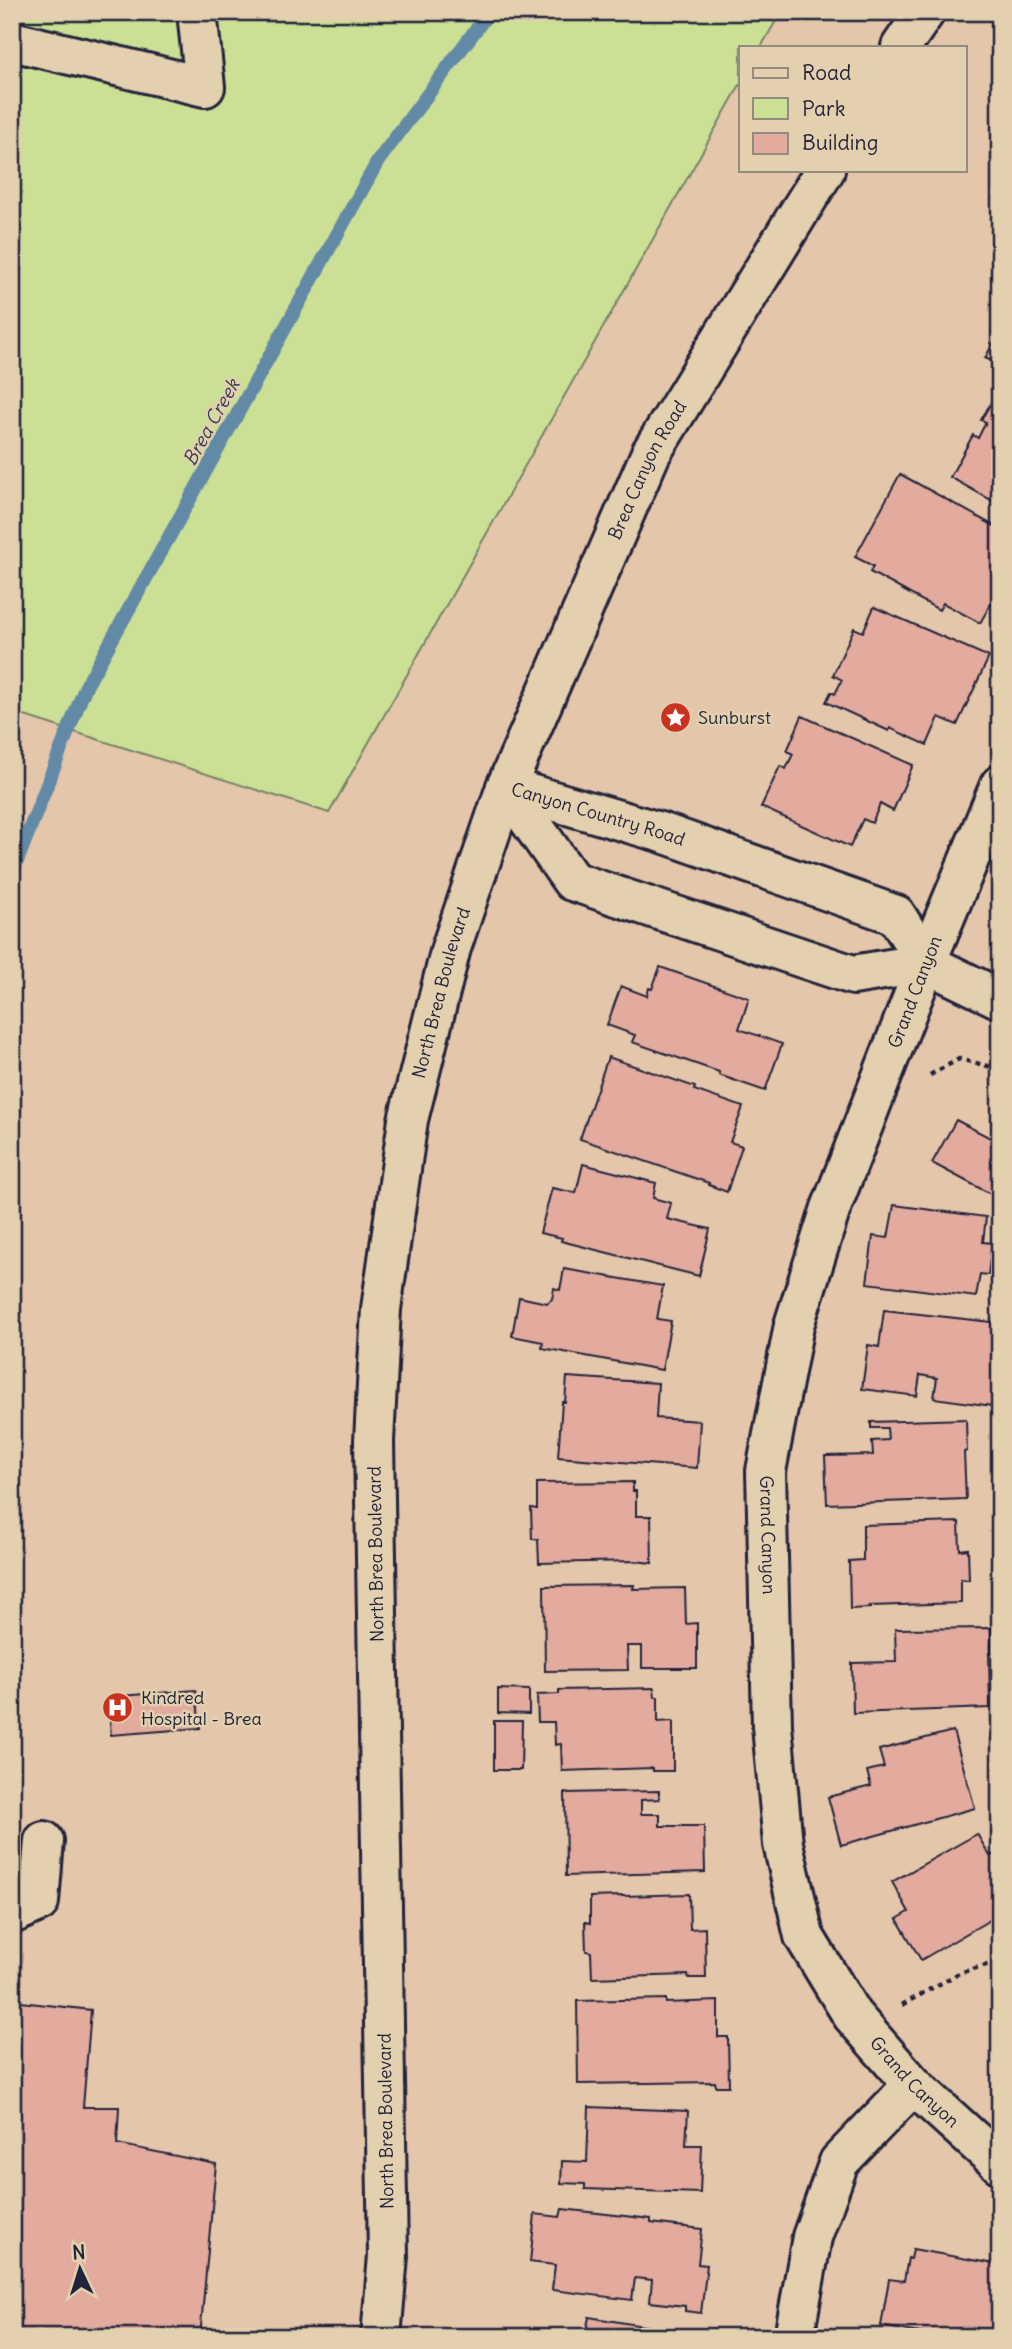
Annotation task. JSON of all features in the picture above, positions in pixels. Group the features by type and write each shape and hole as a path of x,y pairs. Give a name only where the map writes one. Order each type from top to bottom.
{"street":[{"path":"12,41 205,87 197,12"},
{"path":"902,46 925,12"},
{"name":"Brea Canyon Road","path":"506,787 651,453 824,172"},
{"name":"Grand Canyon","path":"1000,785 926,962 831,1208 794,1325 766,1471 772,1726 783,1844 804,1936 852,2015 913,2085 1000,2164"},
{"name":"Canyon Country Road","path":"506,787 663,833 896,915 926,962 853,975 572,881 506,787"},
{"name":"North Brea Boulevard","path":"381,2337 388,2256 374,1441 381,1309 408,1120 451,948 506,787"},
{"path":"926,962 1000,999"},
{"path":"12,1914 40,1902 44,1841"},
{"path":"794,2337 812,2237 839,2162 913,2085"}],"path":[{"path":"919,1081 959,1059 1000,1072"},
{"path":"895,2010 959,1973 1000,1961"}],"green space":[{"path":"12,12 781,12 762,46 739,46 739,87 329,813 12,712"}],"building":[{"path":"1000,320 1000,365 985,358 999,333 994,331"},
{"path":"1000,387 1000,505 950,477 973,435 978,438 986,422 981,420"},
{"path":"900,474 1000,529 1000,588 980,623 943,603 939,610 870,572 873,566 855,557"},
{"path":"874,607 989,657 957,725 939,717 927,745 826,702 831,692 835,694 842,680 833,675 854,628 863,632"},
{"path":"802,716 913,765 893,811 880,804 872,823 863,819 850,847 761,807 780,766 786,769 793,754 787,751"},
{"path":"660,967 749,998 739,1029 782,1044 765,1091 632,1042 635,1035 607,1025 621,986 647,996"},
{"path":"608,1057 743,1107 730,1142 742,1146 727,1192 709,1183 580,1139"},
{"path":"956,1120 996,1141 1000,1134 1000,1199 932,1163"},
{"path":"583,1164 656,1183 653,1198 671,1203 667,1219 710,1229 699,1276 561,1241 562,1238 540,1233 552,1188 576,1193"},
{"path":"894,1205 986,1217 983,1242 992,1243 988,1275 980,1274 976,1297 867,1283 873,1236 888,1238"},
{"path":"564,1269 663,1286 657,1319 671,1321 662,1370 542,1348 543,1342 512,1336 519,1297 547,1303 552,1299 554,1288 560,1290"},
{"path":"884,1310 1000,1323 1000,1407 934,1398 937,1378 920,1375 917,1396 862,1389 868,1345 879,1347"},
{"path":"567,1377 658,1383 656,1418 700,1421 697,1468 558,1457 562,1402 565,1402"},
{"path":"966,1419 966,1499 827,1504 825,1456 873,1455 872,1441 888,1440 887,1428 871,1428 871,1422"},
{"path":"633,1482 633,1491 636,1491 636,1516 651,1516 652,1563 539,1563 538,1539 532,1539 531,1508 537,1509 537,1483"},
{"path":"959,1522 960,1550 968,1549 969,1580 961,1579 961,1603 850,1609 849,1561 863,1560 863,1525"},
{"path":"634,1585 633,1589 685,1588 686,1624 697,1623 697,1668 642,1668 642,1646 627,1646 628,1670 545,1671 544,1586"},
{"path":"991,1628 990,1708 853,1713 852,1663 896,1662 895,1629"},
{"path":"654,1688 655,1697 658,1697 658,1722 673,1721 673,1771 653,1771 653,1768 562,1771 561,1744 555,1745 554,1722 538,1722 537,1695 559,1694 559,1690"},
{"path":"498,1689 529,1690 529,1714 498,1713"},
{"path":"196,1690 200,1728 111,1735 108,1697"},
{"path":"494,1721 522,1721 521,1770 494,1770"},
{"path":"953,1731 975,1808 841,1845 828,1797 871,1786 867,1771 884,1767 879,1750"},
{"path":"659,1791 659,1799 641,1800 641,1814 660,1814 660,1826 704,1826 705,1872 566,1876 565,1793"},
{"path":"977,1834 990,1856 997,1853 1000,1857 1000,1914 921,1960 897,1919 909,1912 892,1882"},
{"path":"689,1894 690,1929 705,1928 706,1978 689,1978 688,1975 592,1978 591,1952 586,1951 585,1922 590,1923 590,1897"},
{"path":"666,1999 666,2003 718,2001 718,2037 728,2037 729,2086 716,2086 715,2082 578,2084 577,2001"},
{"path":"12,2001 91,2010 83,2107 119,2107 117,2144 216,2164 200,2337 12,2337"},
{"path":"589,2107 688,2111 686,2145 702,2145 700,2193 585,2189 585,2184 561,2183 562,2161 587,2162"},
{"path":"562,2209 651,2219 651,2223 702,2229 698,2264 707,2265 701,2313 685,2311 685,2306 650,2302 652,2280 635,2278 632,2300 552,2290 555,2265 530,2262 535,2214 560,2217"},
{"path":"913,2249 1000,2265 1000,2322 995,2321 993,2337 942,2337 881,2326 889,2279 904,2281 908,2258 911,2259"},
{"path":"589,2317 686,2333 685,2337 585,2337"}],"waterway":[{"name":"Brea Creek","path":"12,874 85,688 378,161 489,12"}],"place":[{"name":"Sunburst","path":"675,718"},
{"name":"Kindred Hospital - Brea","path":"118,1708"}]}
